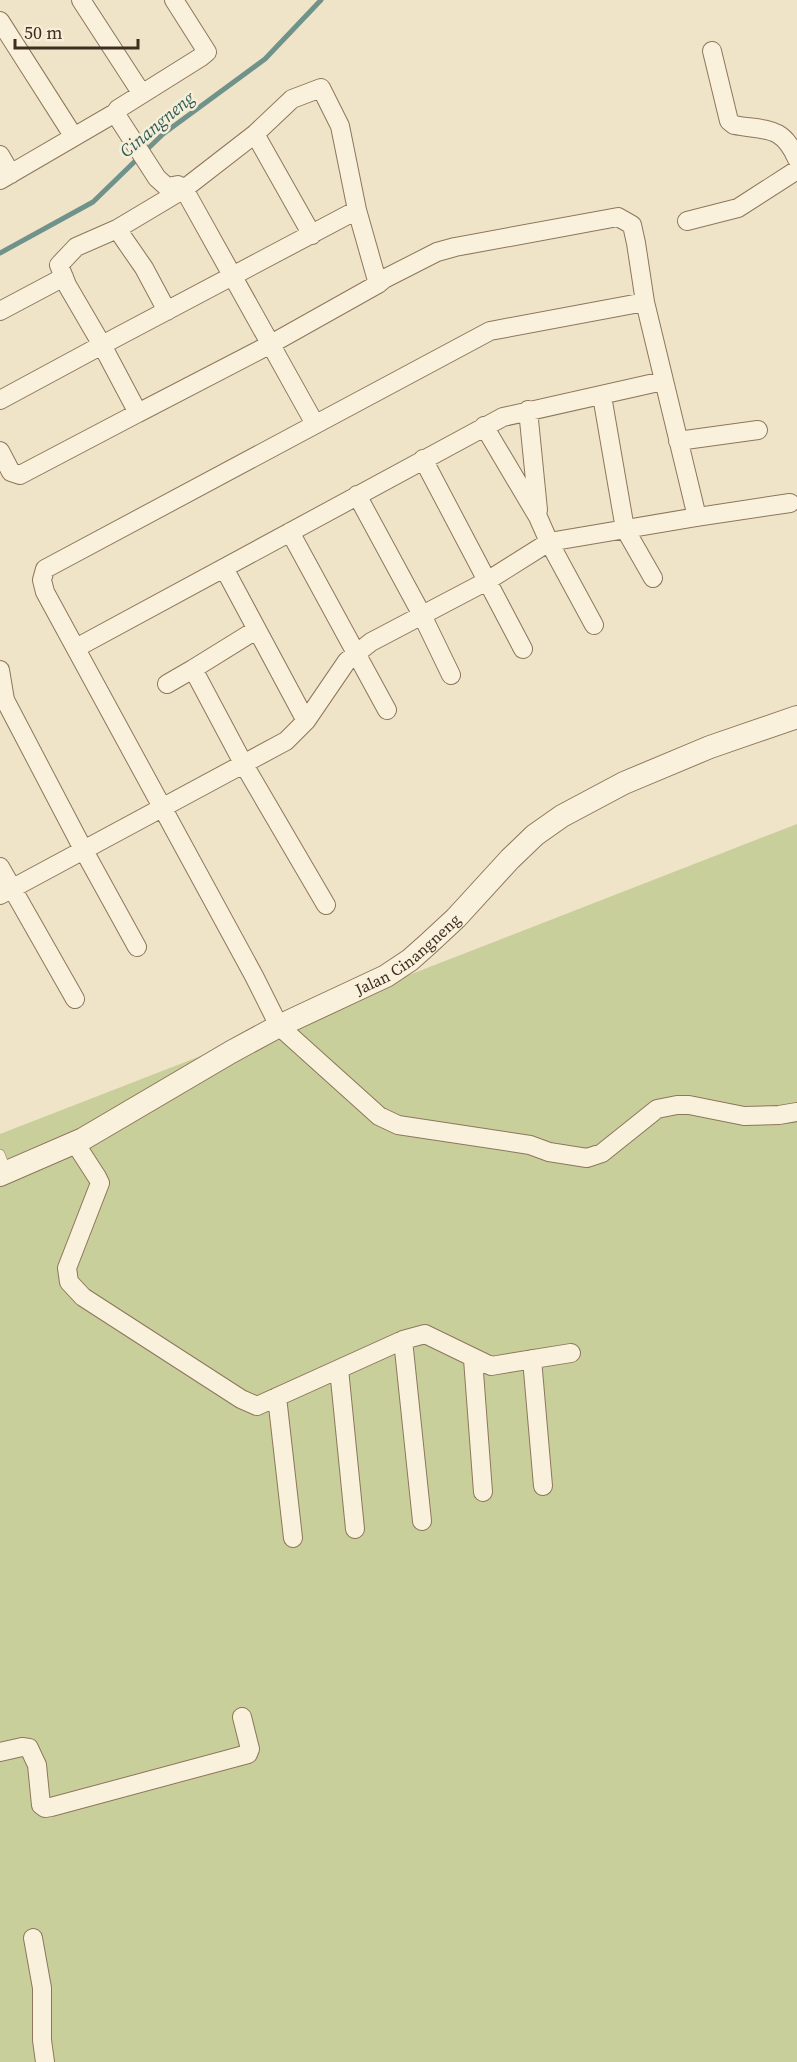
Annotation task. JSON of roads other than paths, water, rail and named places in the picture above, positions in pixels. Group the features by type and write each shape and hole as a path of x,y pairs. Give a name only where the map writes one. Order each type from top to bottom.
{"street":[{"path":"81,0 142,94"},
{"path":"0,155 6,177 116,113 118,109 201,57 207,51 174,0"},
{"path":"0,22 74,137"},
{"path":"712,51 729,121 734,125 779,133 788,140 797,159"},
{"path":"138,413 59,265 76,247 117,229 184,189 255,134 292,99 321,88 340,126 357,210 378,284"},
{"path":"116,113 158,178 167,187 178,185 184,189 315,424"},
{"path":"255,134 312,235"},
{"path":"687,221 738,208 797,170"},
{"path":"0,400 357,210"},
{"path":"0,451 11,472 20,475 271,344 437,252 618,217 632,225 645,302 697,516"},
{"path":"117,229 144,268 167,311"},
{"path":"0,311 64,277"},
{"path":"645,302 490,331 45,569 42,580 45,592 279,1026 379,1116 398,1125 530,1145 549,1152 587,1158 602,1153 657,1109 689,1105 744,1116 797,1112"},
{"path":"76,648 503,417 663,381"},
{"path":"602,396 626,530 653,578"},
{"path":"528,411 538,517"},
{"path":"484,426 538,517 594,625"},
{"path":"678,441 758,430"},
{"path":"423,459 523,649"},
{"path":"357,495 422,615 451,675"},
{"path":"6,892 286,741 306,721 346,661 356,652 487,581 549,542 697,516 790,503"},
{"path":"290,532 387,710"},
{"path":"224,568 306,721"},
{"path":"167,684 256,630"},
{"path":"193,669 243,763 326,905"},
{"path":"0,670 2,693 5,700 137,946"},
{"name":"Jalan Cinangneng","path":"2,1167 75,1143 140,1107 198,1070 279,1026 386,976 411,960 456,918 535,835 562,816 624,783 710,747 797,717"},
{"path":"0,867 6,892 75,999"},
{"path":"75,1143 100,1183 67,1268 69,1282 83,1297 241,1399 257,1406 403,1340 425,1334 491,1366 571,1353"},
{"path":"403,1340 422,1521"},
{"path":"473,1359 483,1492"},
{"path":"532,1359 543,1486"},
{"path":"339,1369 355,1529"},
{"path":"277,1397 292,1538"},
{"path":"0,1752 29,1748 37,1765 41,1805 45,1808 248,1754 250,1749 242,1717"},
{"path":"33,1938 42,1988 42,2040 45,2062"}],"waterway":[{"name":"Cinangneng","path":"0,253 93,202 163,134 265,59 321,0"}]}
